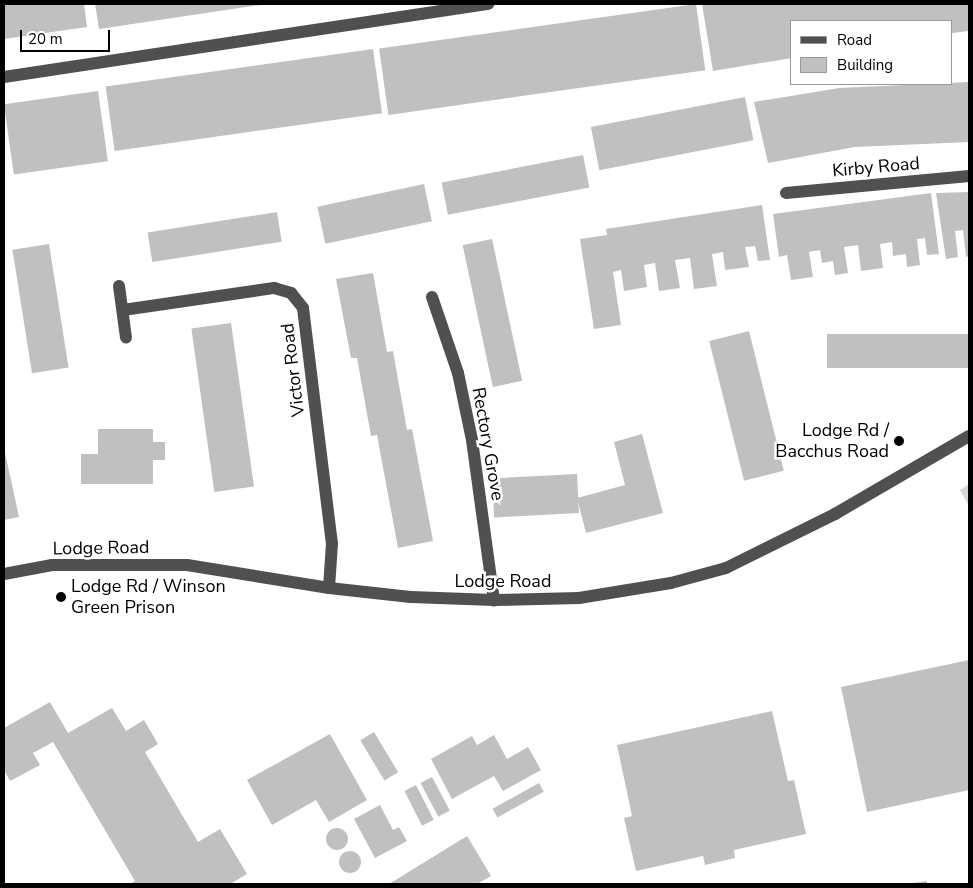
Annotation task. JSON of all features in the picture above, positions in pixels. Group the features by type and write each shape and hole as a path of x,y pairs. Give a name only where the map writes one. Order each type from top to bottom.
{"street":[{"path":"4,76 489,4"},
{"name":"Kirby Road","path":"786,193 969,176"},
{"path":"119,286 126,338"},
{"name":"Victor Road","path":"123,310 274,288 291,293 304,308 332,542 329,588"},
{"name":"Rectory Grove","path":"432,297 458,373 470,432 494,600"},
{"name":"Lodge Road","path":"4,574 52,565 187,565 329,588 411,597 494,600 579,598 671,583 726,568 835,514 969,436"}],"shaded area":[{"path":"969,484 969,506 960,490"}],"building":[{"path":"4,4 84,4 87,27 4,39"},
{"path":"95,4 260,4 260,5 99,29"},
{"path":"696,4 705,70 388,115 379,49"},
{"path":"702,4 969,4 969,31 953,33 953,20 790,20 790,58 713,71"},
{"path":"373,49 382,113 115,151 106,87"},
{"path":"969,82 969,142 855,147 768,163 754,102 839,88 953,85 953,83"},
{"path":"98,91 108,161 14,175 4,104"},
{"path":"745,97 753,140 599,170 591,127"},
{"path":"583,155 589,187 448,215 442,182"},
{"path":"424,184 432,221 325,244 317,207"},
{"path":"969,192 969,256 966,257 963,230 955,231 958,257 946,259 936,193"},
{"path":"931,193 939,254 927,255 925,238 917,239 920,265 907,267 906,254 893,256 892,242 880,244 883,268 861,271 858,245 844,247 848,273 835,275 833,261 822,263 820,250 809,252 813,277 791,280 787,255 779,257 773,214"},
{"path":"762,205 770,260 758,261 755,246 745,247 749,267 725,270 723,252 712,254 717,286 694,289 690,258 675,260 680,288 659,291 655,263 644,265 647,287 624,291 621,270 613,272 621,325 594,329 580,239 607,235 606,229"},
{"path":"277,212 282,242 152,262 148,232"},
{"path":"492,239 522,381 493,387 463,245"},
{"path":"49,244 69,367 32,373 12,250"},
{"path":"373,273 387,352 393,351 407,430 412,429 433,541 398,548 377,435 371,436 357,358 351,358 336,279"},
{"path":"231,323 254,486 214,492 191,329"},
{"path":"749,331 784,471 744,481 709,341"},
{"path":"827,334 969,334 969,368 827,368"},
{"path":"98,429 153,429 153,442 165,442 165,460 153,460 153,484 81,484 81,454 98,454"},
{"path":"642,434 663,513 586,533 577,498 625,485 614,442"},
{"path":"4,448 19,517 4,520"},
{"path":"577,474 579,513 494,517 492,478"},
{"path":"969,660 969,790 867,812 841,687"},
{"path":"50,702 68,733 112,708 126,731 144,720 158,744 145,752 198,842 220,829 247,874 230,884 130,884 135,881 53,742 33,753 40,765 10,781 4,770 4,728"},
{"path":"772,711 788,781 794,780 806,834 734,850 735,858 705,865 703,856 636,871 624,818 632,816 617,745"},
{"path":"374,732 398,772 384,781 360,740"},
{"path":"330,734 367,800 329,822 316,800 272,825 247,780"},
{"path":"494,735 507,759 528,747 541,770 503,791 494,776 452,799 431,759 472,736 477,745"},
{"path":"432,777 450,811 438,817 421,783"},
{"path":"539,783 544,792 497,817 493,809"},
{"path":"416,785 434,820 422,826 404,791"},
{"path":"380,805 393,830 399,827 407,841 375,858 354,819"},
{"path":"337,828 345,831 348,839 345,847 337,850 329,847 326,839 329,831"},
{"path":"467,836 491,876 477,884 389,884"},
{"path":"350,851 358,854 361,862 358,870 350,873 342,870 339,862 342,854"},
{"path":"927,881 927,884 913,884 913,883"}],"place":[{"name":"Lodge Rd / Bacchus Road","path":"899,441"},
{"name":"Lodge Rd / Winson Green Prison","path":"61,597"}]}
